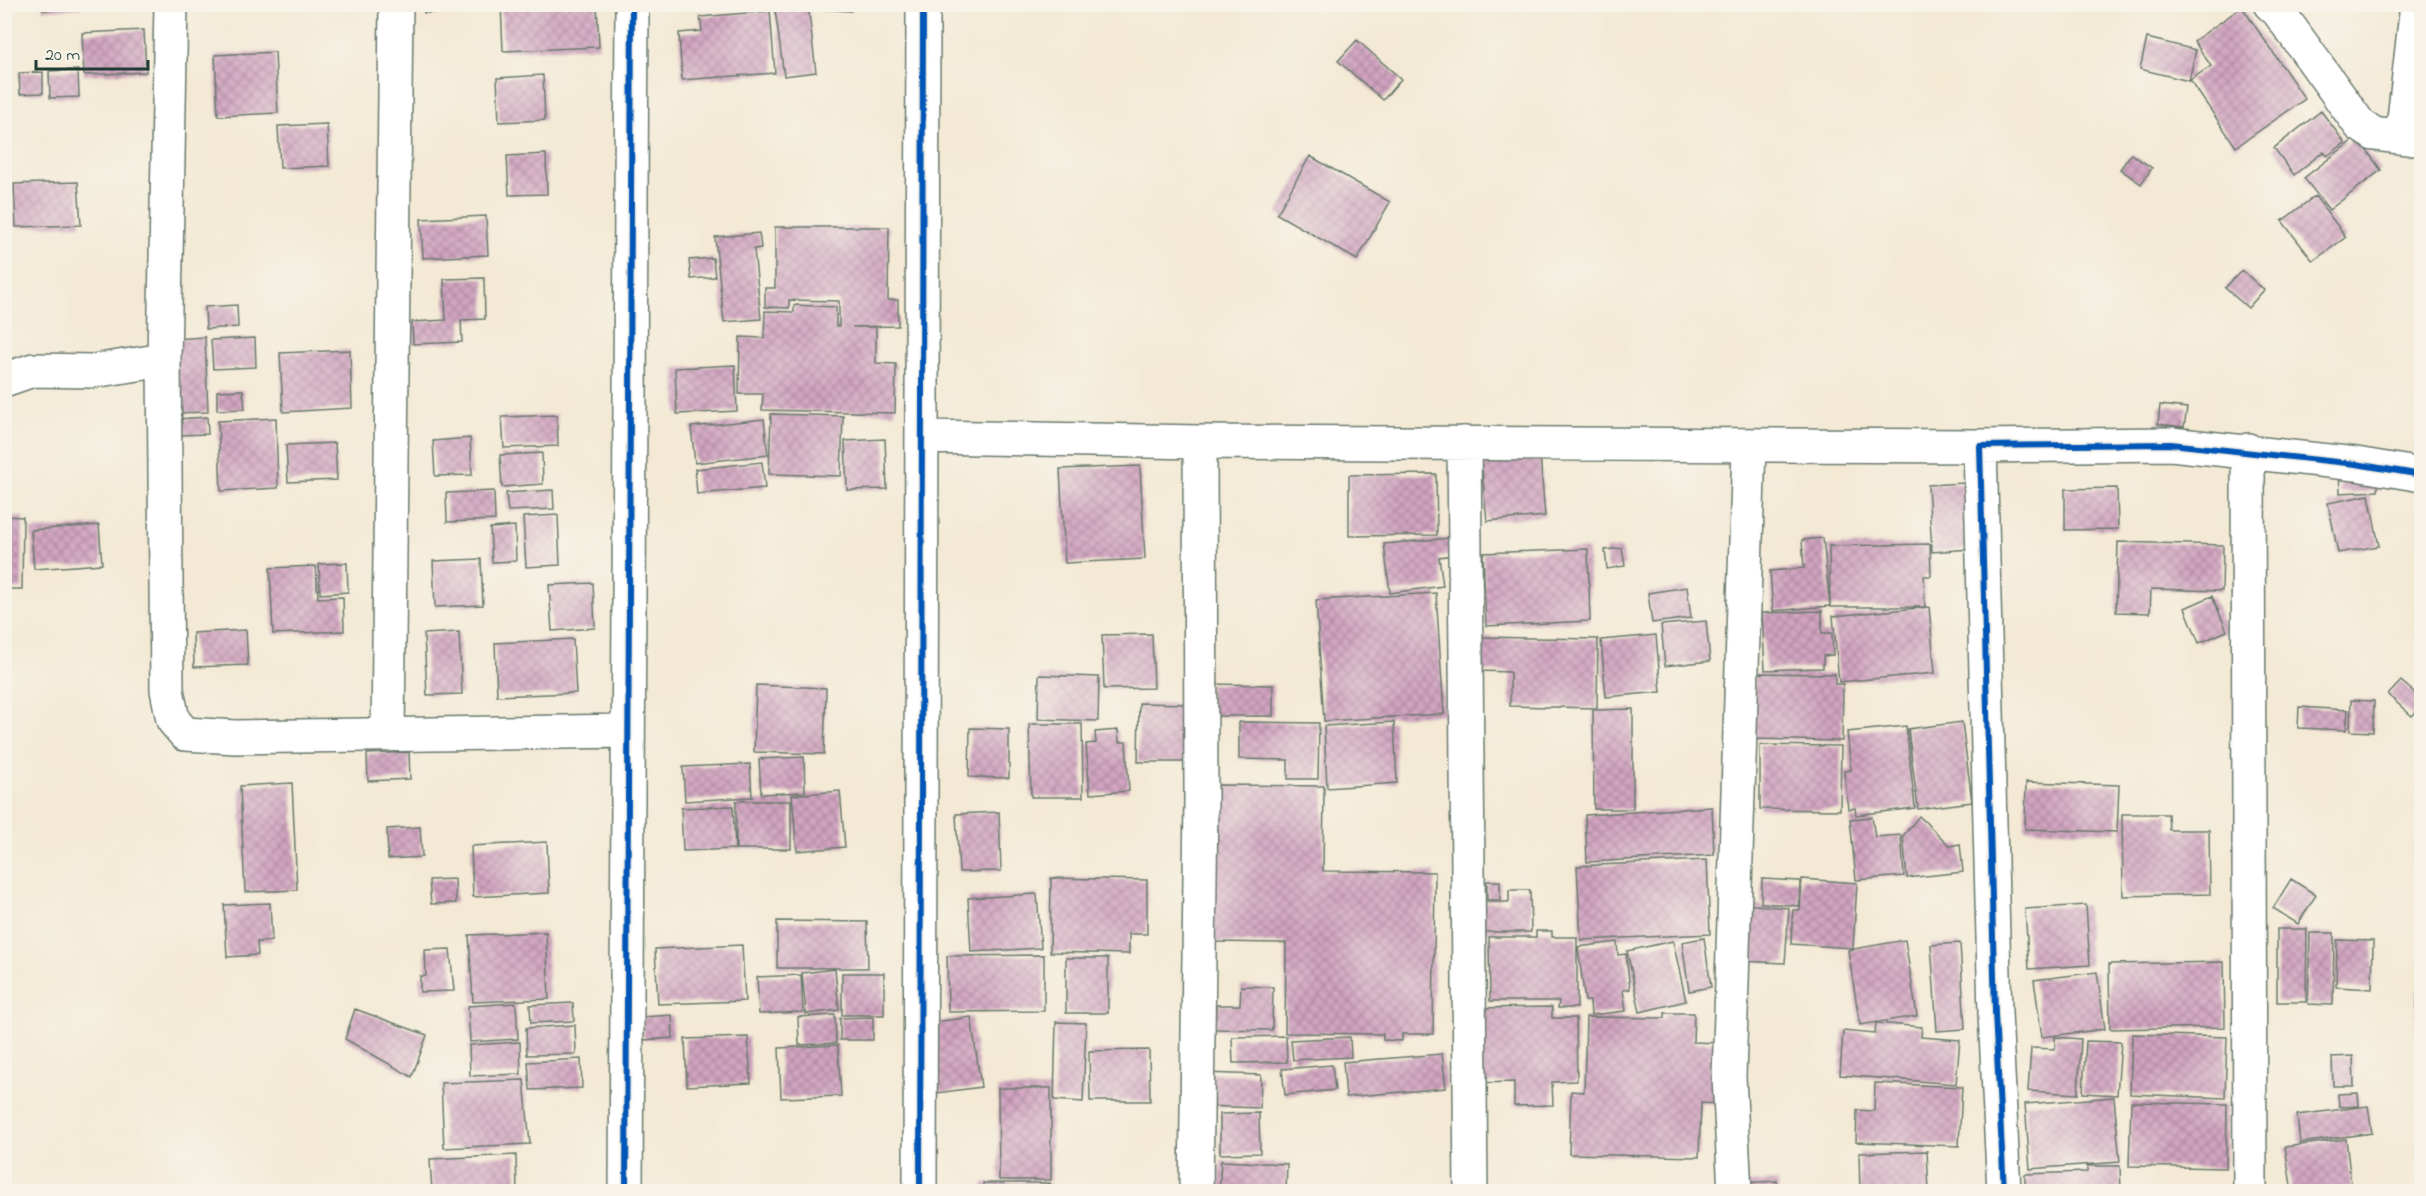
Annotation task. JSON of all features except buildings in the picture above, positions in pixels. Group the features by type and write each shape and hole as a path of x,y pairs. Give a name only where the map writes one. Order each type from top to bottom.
{"street":[{"path":"171,4 164,360 167,690 173,720 185,734 195,736 627,731"},
{"path":"388,735 396,4"},
{"path":"626,1191 632,4"},
{"path":"920,1191 924,436 923,4"},
{"path":"2276,7 2360,125 2374,134 2412,139 2417,4"},
{"path":"4,380 33,370 93,371 164,360"},
{"path":"924,436 1200,442 1749,446 2171,444 2248,450 2421,475"},
{"path":"1196,1191 1200,799 1200,442"},
{"path":"1464,443 1471,1191"},
{"path":"1734,1191 1729,1077 1749,446"},
{"path":"1980,446 1994,978 2004,1191"},
{"path":"2248,450 2250,1191"}],"cycle path":[{"path":"626,1192 632,4"},
{"path":"920,1192 923,4"},
{"path":"2004,1192 1995,1013 1980,446 2171,444 2356,464 2422,475"}]}
